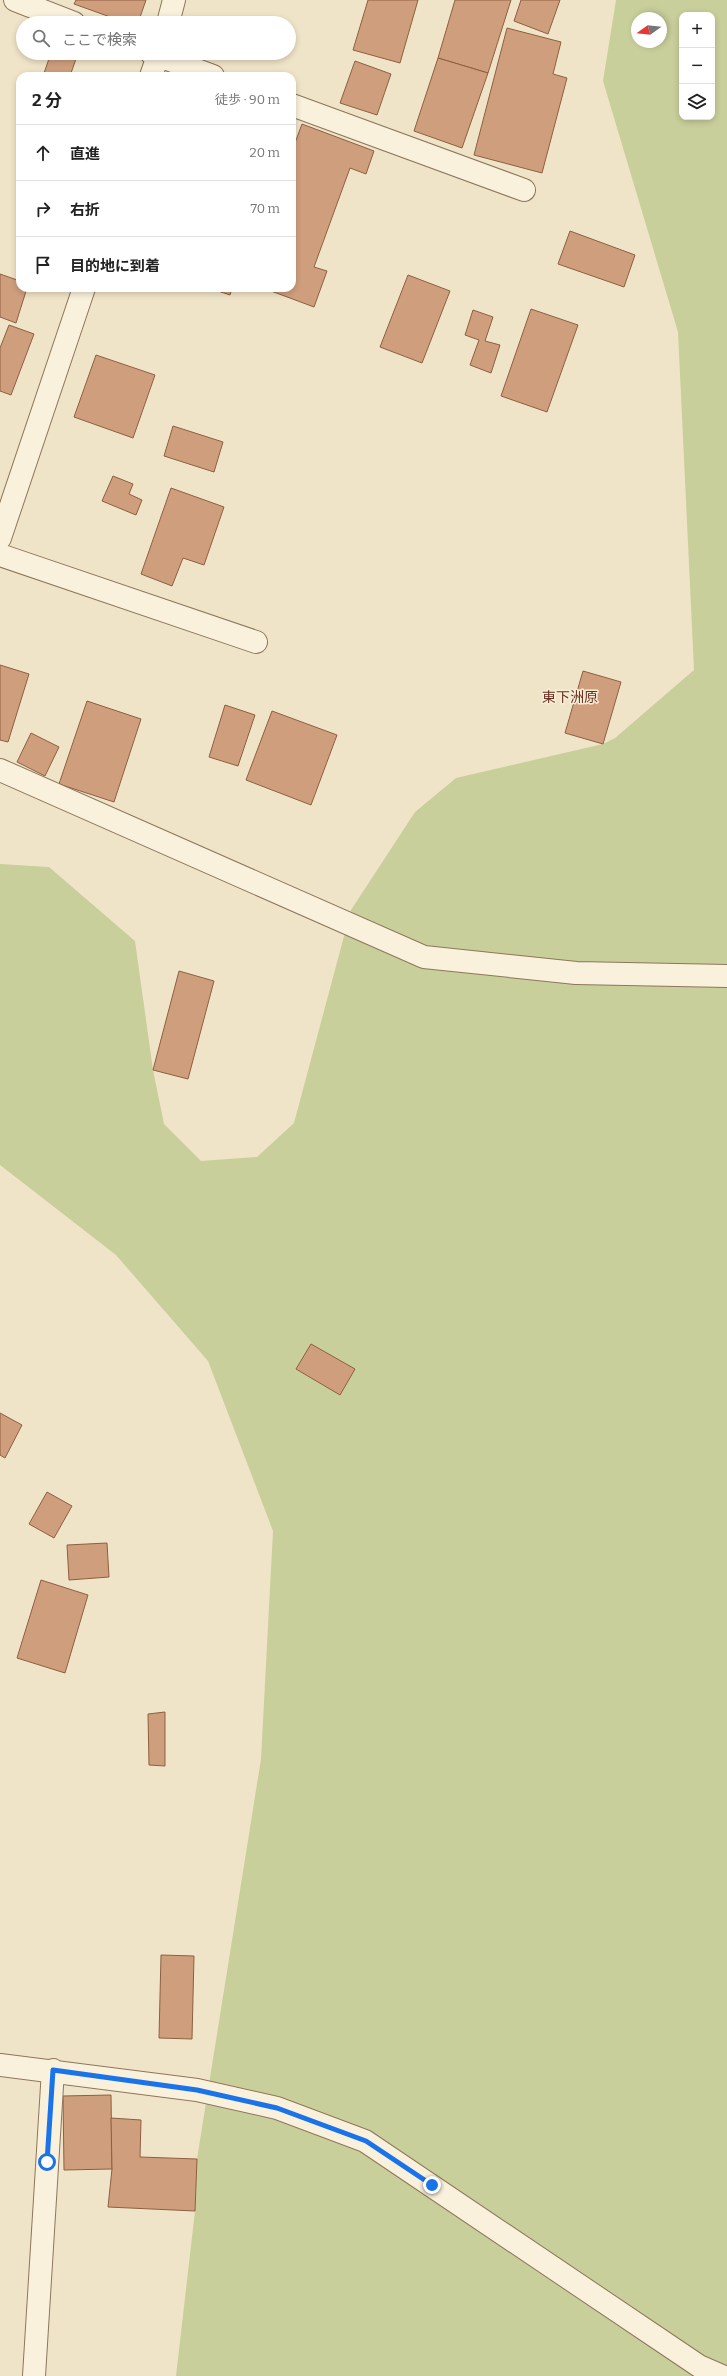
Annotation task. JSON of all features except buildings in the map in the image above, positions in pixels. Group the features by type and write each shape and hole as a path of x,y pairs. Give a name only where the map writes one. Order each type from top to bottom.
{"street":[{"path":"15,0 56,16"},
{"path":"170,16 174,0"},
{"path":"158,60 199,72"},
{"path":"296,106 524,190"},
{"path":"0,538 83,292"},
{"path":"0,555 256,642"},
{"path":"0,770 424,957 576,973 727,976"},
{"path":"0,2065 53,2070 197,2090 277,2108 366,2141 699,2366 722,2376"},
{"path":"34,2376 53,2070"}],"green space":[{"path":"616,0 727,0 727,2376 176,2376 195,2211 197,2159 261,1759 273,1531 208,1361 116,1255 0,1165 0,864 49,867 135,941 153,1070 164,1124 201,1161 257,1157 294,1123 351,910 415,812 456,778 603,744 615,738 694,670 678,332 603,81"}],"district":[{"name":"東下洲原","path":"570,697"}],"route":[{"path":"47,2162 53,2070 197,2090 277,2108 366,2141 432,2185"}]}
